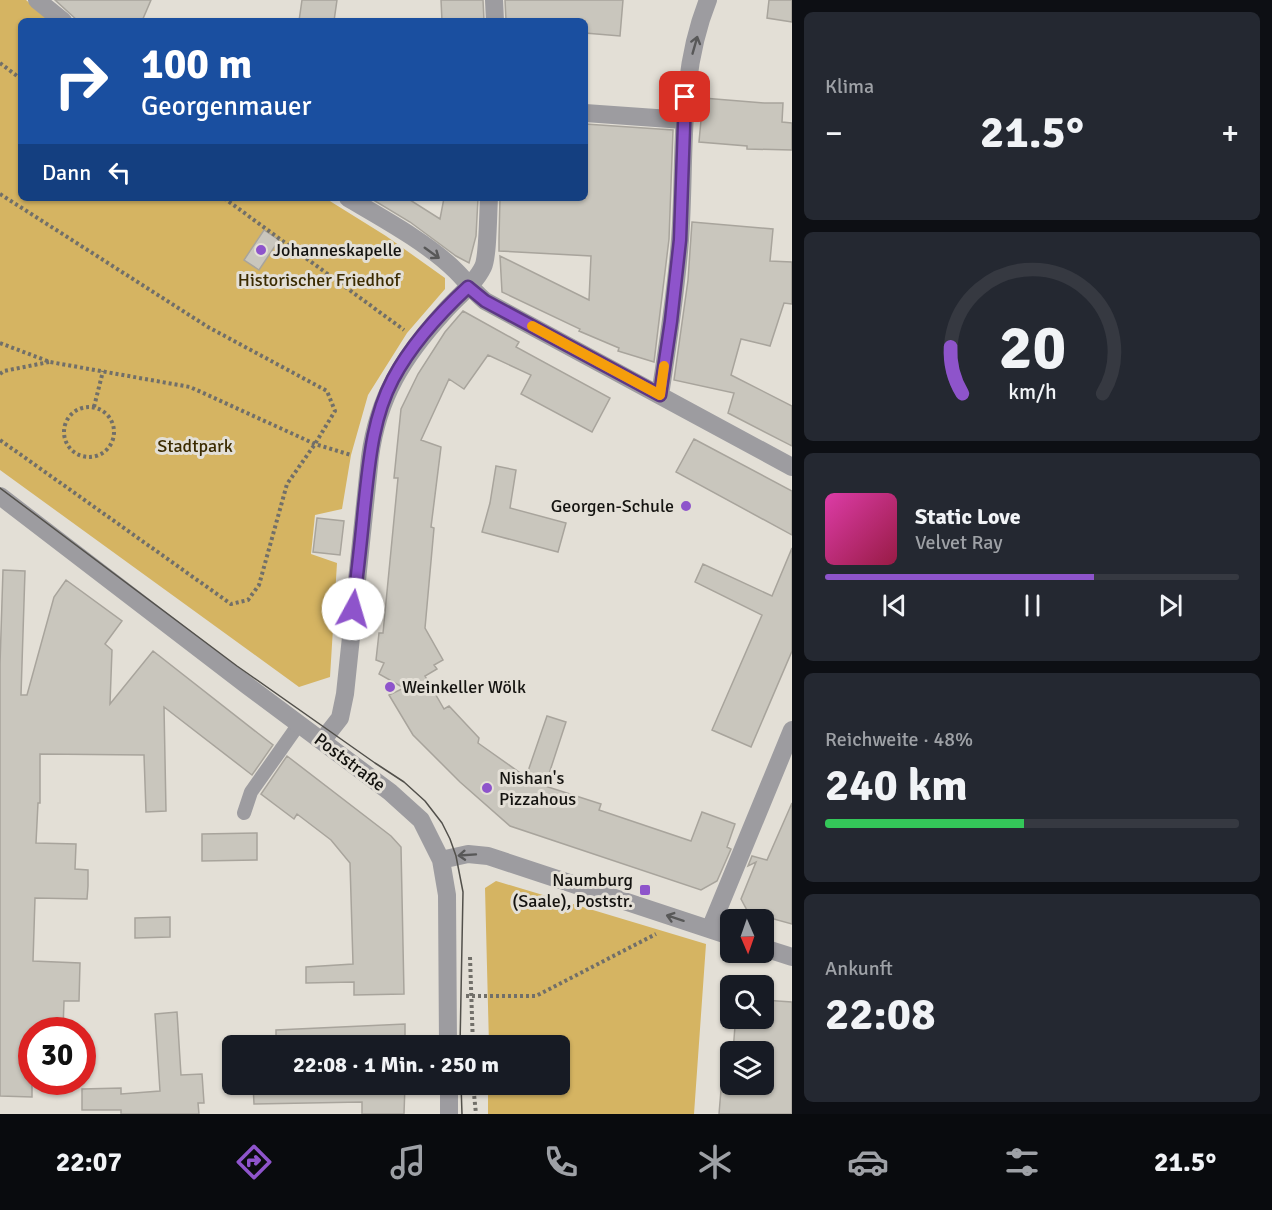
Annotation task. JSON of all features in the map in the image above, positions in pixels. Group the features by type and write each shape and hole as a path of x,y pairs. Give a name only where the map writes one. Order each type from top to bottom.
{"street":[{"path":"38,0 59,18"},
{"path":"494,0 495,18"},
{"path":"660,395 680,240 687,74 708,0"},
{"path":"588,113 684,120"},
{"path":"353,201 397,227 437,256 456,271 468,287 485,301 792,467"},
{"path":"322,741 340,718 345,694 375,427 393,379 420,340 484,266 489,201"},
{"name":"Poststraße","path":"0,496 390,792 414,813 427,829 441,860 447,895 448,1035"},
{"path":"710,929 792,730"},
{"path":"441,860 468,854 488,856 720,932"},
{"path":"774,951 792,957"},
{"path":"449,1095 449,1114"}],"lane":[{"path":"244,813 251,792 299,724"}],"path":[{"path":"0,63 18,77"},
{"path":"0,194 208,327 327,391 335,411 287,484 259,585 248,600 231,604 0,441"},
{"path":"228,201 420,340"},
{"path":"0,343 50,362 190,387 315,444 351,455 370,457"},
{"path":"0,374 4,371 50,362"},
{"path":"94,407 103,371"},
{"path":"94,407 108,415 113,421 114,438 106,452 90,458 82,456 68,446 64,438 66,422 77,409 94,407"},
{"path":"448,998 446,996 536,996 681,920"},
{"path":"474,1095 476,1114"}],"green space":[{"name":"Stadtpark","path":"0,0 26,0 47,18 18,18 18,201 330,201 386,236 445,278 445,289 407,333 368,395 351,455 342,509 315,515 311,554 337,563 330,677 299,687 0,470"},
{"path":"496,881 706,944 694,1114 488,1114 488,1095 570,1095 570,1035 489,1035 485,888"}],"building":[{"path":"55,0 151,0 143,18 75,18"},
{"path":"302,0 337,0 334,18 299,18"},
{"path":"441,0 483,0 484,18 442,18"},
{"path":"505,0 623,0 620,36 588,33 588,18 506,18"},
{"path":"769,0 792,0 792,22 767,18"},
{"path":"703,98 783,103 782,122 792,123 792,150 747,149 747,146 699,142"},
{"path":"588,124 673,130 669,239 654,362 618,351 619,348 579,331 580,329 502,292 500,256 589,300 591,256 499,251 500,201 588,201"},
{"path":"375,201 412,201 440,219 443,201 478,201 476,236 469,263 456,256 410,222"},
{"path":"692,222 773,229 770,261 792,262 792,304 784,303 770,346 741,339 731,375 792,406 792,446 728,413 734,393 674,380 688,280"},
{"name":"Johanneskapelle","path":"264,230 279,240 259,270 244,260"},
{"path":"463,311 519,342 516,347 610,398 592,432 521,394 531,375 488,355 464,389 449,379 421,440 441,447 431,527 434,528 425,628 443,660 434,665 437,669 425,676 444,709 449,706 479,738 478,743 526,777 547,716 566,722 545,786 601,804 599,810 691,841 702,812 735,824 727,847 731,849 717,881 701,890 510,826 460,782 413,735 389,695 404,688 379,674 384,663 376,660 379,633 383,633 398,478 394,478 401,409 418,374 445,332"},
{"path":"694,439 792,491 792,535 676,472"},
{"path":"496,466 516,470 510,508 566,523 558,552 482,532 490,503"},
{"path":"317,518 344,521 340,555 313,552"},
{"path":"792,548 792,651 751,747 712,730 762,615 695,582 703,564 772,596"},
{"path":"3,570 25,571 21,695 27,695 54,597 66,580 122,621 105,644 112,650 110,704 153,651 273,745 252,775 164,707 166,811 146,812 144,755 40,754 40,803 38,803 36,843 76,844 75,869 88,870 88,886 87,899 35,898 33,961 80,963 79,1001 64,1001 63,1017 18,1017 18,1095 32,1095 32,1097 0,1096 0,664"},
{"path":"287,756 391,836 401,847 404,994 354,995 354,982 306,983 306,967 353,964 350,863 331,840 297,814 294,819 261,794"},
{"path":"792,803 792,924 774,919 774,909 746,909 741,899 756,862 748,866 752,856 767,860"},
{"path":"257,833 257,860 202,861 202,834"},
{"path":"170,917 170,937 135,938 135,918"},
{"path":"774,1001 792,1002 792,1114 719,1114 721,1095 774,1095 774,1041 734,1041 735,1029 774,1029"},
{"path":"177,1012 181,1075 202,1074 204,1103 198,1103 199,1114 121,1114 121,1110 82,1110 82,1095 96,1095 96,1089 121,1088 121,1094 160,1091 155,1014"},
{"path":"405,1024 405,1035 276,1035 276,1030"},
{"path":"254,1095 405,1095 404,1114 362,1114 362,1102 254,1104"}],"tram line":[{"path":"0,488 237,666 404,782 425,801 442,823 450,839 463,892 460,1035"},
{"path":"461,1095 462,1114"}],"slow traffic":[{"path":"532,326 660,395 664,366"}],"place":[{"name":"Johanneskapelle","path":"261,250"},
{"name":"Georgen-Schule","path":"686,506"},
{"name":"Weinkeller Wölk","path":"390,687"},
{"name":"Nishan's Pizzahous","path":"487,788"},
{"name":"Naumburg (Saale), Poststr.","path":"645,890"}],"route":[{"path":"353,609 373,435 384,398 406,358 435,321 468,287 485,301 660,395 680,240 685,97"}],"park label":[{"name":"Historischer Friedhof","path":"319,280"}]}
